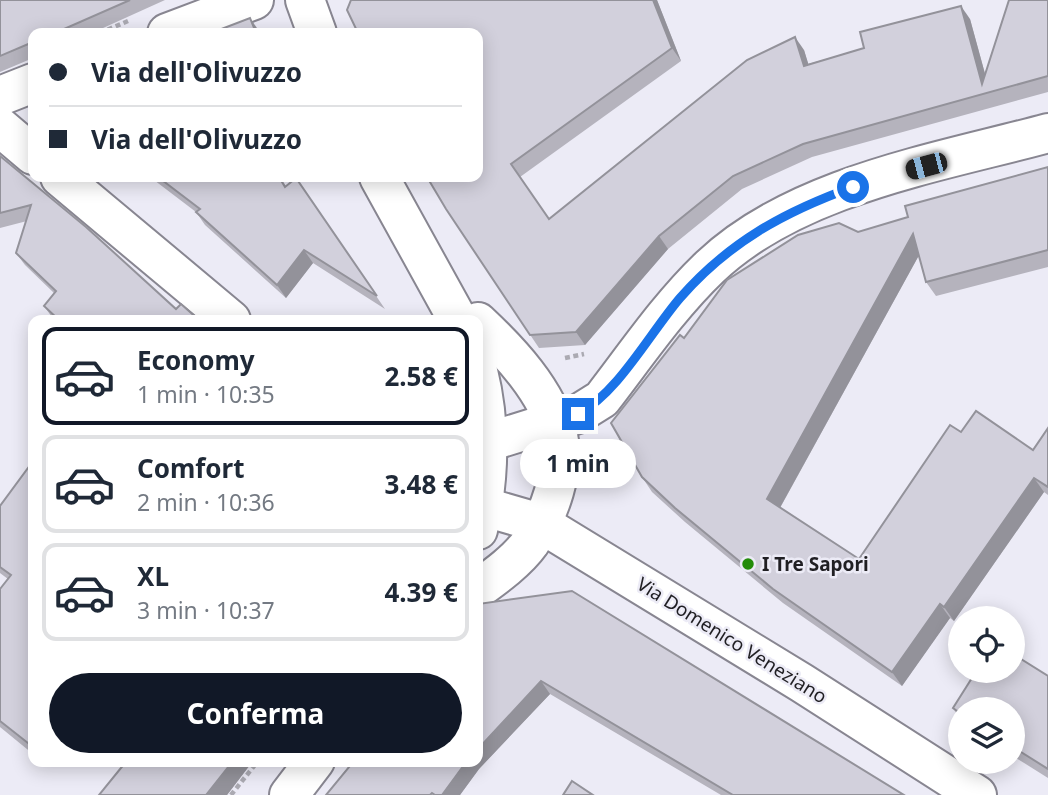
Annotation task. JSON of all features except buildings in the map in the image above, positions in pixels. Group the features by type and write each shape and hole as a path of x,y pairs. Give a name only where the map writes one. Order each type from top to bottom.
{"street":[{"path":"180,28 254,0"},
{"path":"305,0 315,28"},
{"path":"0,96 28,85"},
{"path":"0,127 28,151"},
{"path":"488,442 578,414 602,399 694,284 724,254 761,227 819,200 877,179 1048,133"},
{"path":"66,182 225,315"},
{"path":"382,182 451,306 467,315"},
{"path":"483,327 526,374 545,404 554,422 559,452 550,501 529,544 516,559 483,585"},
{"path":"483,394 488,442 483,487"},
{"name":"Via Domenico Veneziano","path":"483,514 540,523 802,683 977,795"},
{"path":"289,795 310,767"}],"path":[{"path":"232,795 253,767"}],"place":[{"name":"I Tre Sapori","path":"748,564"}],"route":[{"path":"578,414 602,399 679,299 724,254 761,227 853,187"}]}
